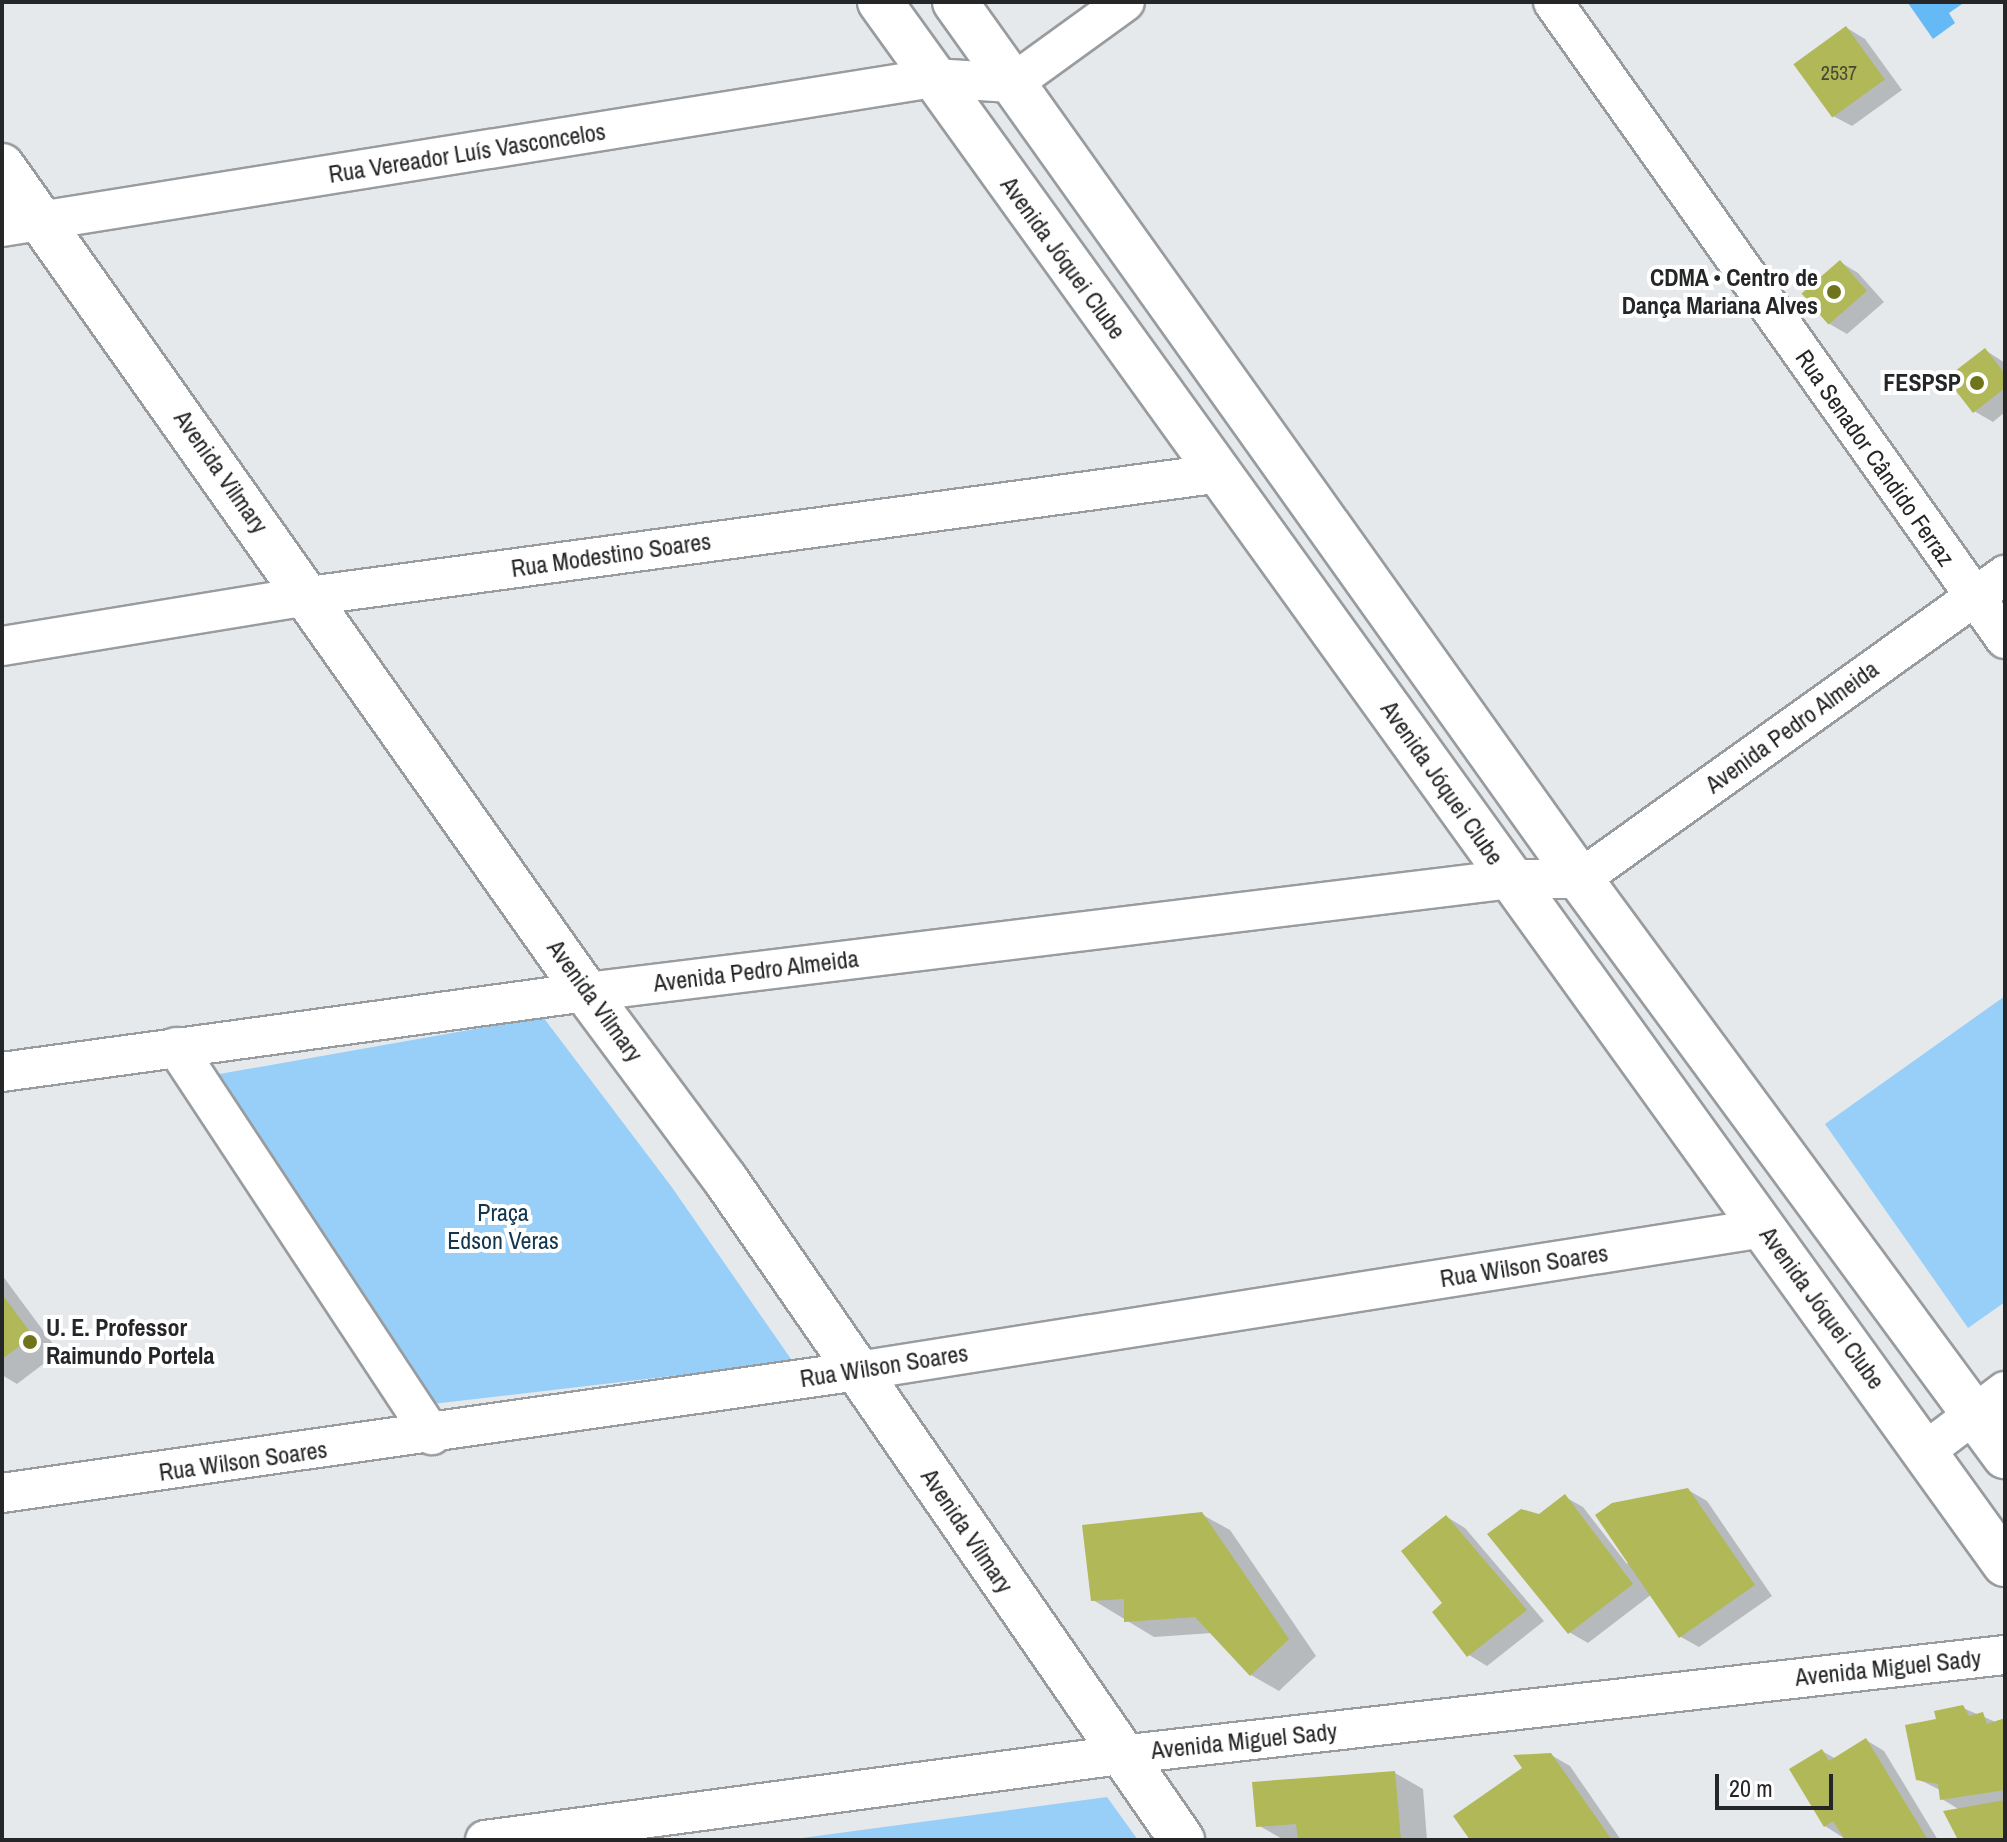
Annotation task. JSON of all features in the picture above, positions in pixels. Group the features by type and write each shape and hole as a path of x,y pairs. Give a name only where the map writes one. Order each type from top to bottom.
{"main road":[{"name":"Avenida Jóquei Clube","path":"880,2 1510,879 1927,1450 2005,1564"},
{"path":"955,2 1580,879 1990,1402 2005,1456"},
{"name":"Avenida Vilmary","path":"2,166 22,225 309,596 586,992 725,1179 1120,1755 1182,1840"}],"street":[{"path":"1013,83 1125,2"},
{"name":"Rua Senador Cândido Ferraz","path":"1553,2 2005,639"},
{"name":"Rua Vereador Luís Vasconcelos","path":"22,225 933,78 1013,83"},
{"name":"Rua Modestino Soares","path":"2,646 309,596 1221,473"},
{"name":"Avenida Pedro Almeida","path":"2,1072 586,992 1510,879 1580,879 2005,575"},
{"path":"176,1047 432,1435"},
{"name":"Rua Wilson Soares","path":"2,1493 432,1435 858,1371 1764,1228"},
{"path":"1927,1450 1990,1402"},
{"name":"Avenida Miguel Sady","path":"485,1840 1120,1755 2005,1655"}],"green space":[{"path":"2005,996 2005,1302 1968,1328 1825,1124"},
{"name":"Praça Edson Veras","path":"543,1017 671,1186 793,1362 432,1404 208,1076"},
{"path":"1107,1797 1138,1840 802,1838"}],"shaded area":[{"path":"1965,2 1949,13 1955,23 1933,39 1908,3"}],"building":[{"path":"1846,26 1885,79 1832,118 1793,64"},
{"name":"CDMA • Centro de Dança Mariana Alves","path":"1840,260 1867,291 1828,324 1802,293"},
{"name":"FESPSP","path":"1985,348 2005,374 2005,388 1973,413 1946,378"},
{"path":"2,1294 33,1336 2,1359"},
{"path":"1688,1488 1755,1585 1679,1638 1595,1515 1612,1503"},
{"path":"1565,1494 1633,1584 1568,1634 1487,1534 1521,1509 1539,1514"},
{"path":"1202,1512 1289,1639 1250,1676 1195,1617 1124,1622 1124,1599 1091,1601 1082,1525"},
{"path":"1446,1515 1527,1610 1467,1657 1432,1612 1442,1603 1401,1551"},
{"path":"1963,1705 1969,1716 1983,1712 1987,1724 2005,1718 2005,1790 1940,1800 1938,1784 1916,1780 1905,1725 1936,1719 1934,1711"},
{"path":"1866,1738 1928,1840 1845,1840 1833,1821 1824,1827 1789,1769 1822,1749 1829,1761"},
{"path":"1551,1753 1612,1840 1470,1840 1453,1816 1522,1768 1513,1755"},
{"path":"1395,1771 1401,1840 1298,1840 1296,1824 1256,1827 1252,1782"},
{"path":"2005,1800 2005,1840 1958,1840 1943,1811"}],"place":[{"name":"CDMA • Centro de Dança Mariana Alves","path":"1834,292"},
{"name":"FESPSP","path":"1977,383"},
{"name":"U. E. Professor Raimundo Portela","path":"30,1342"}]}
